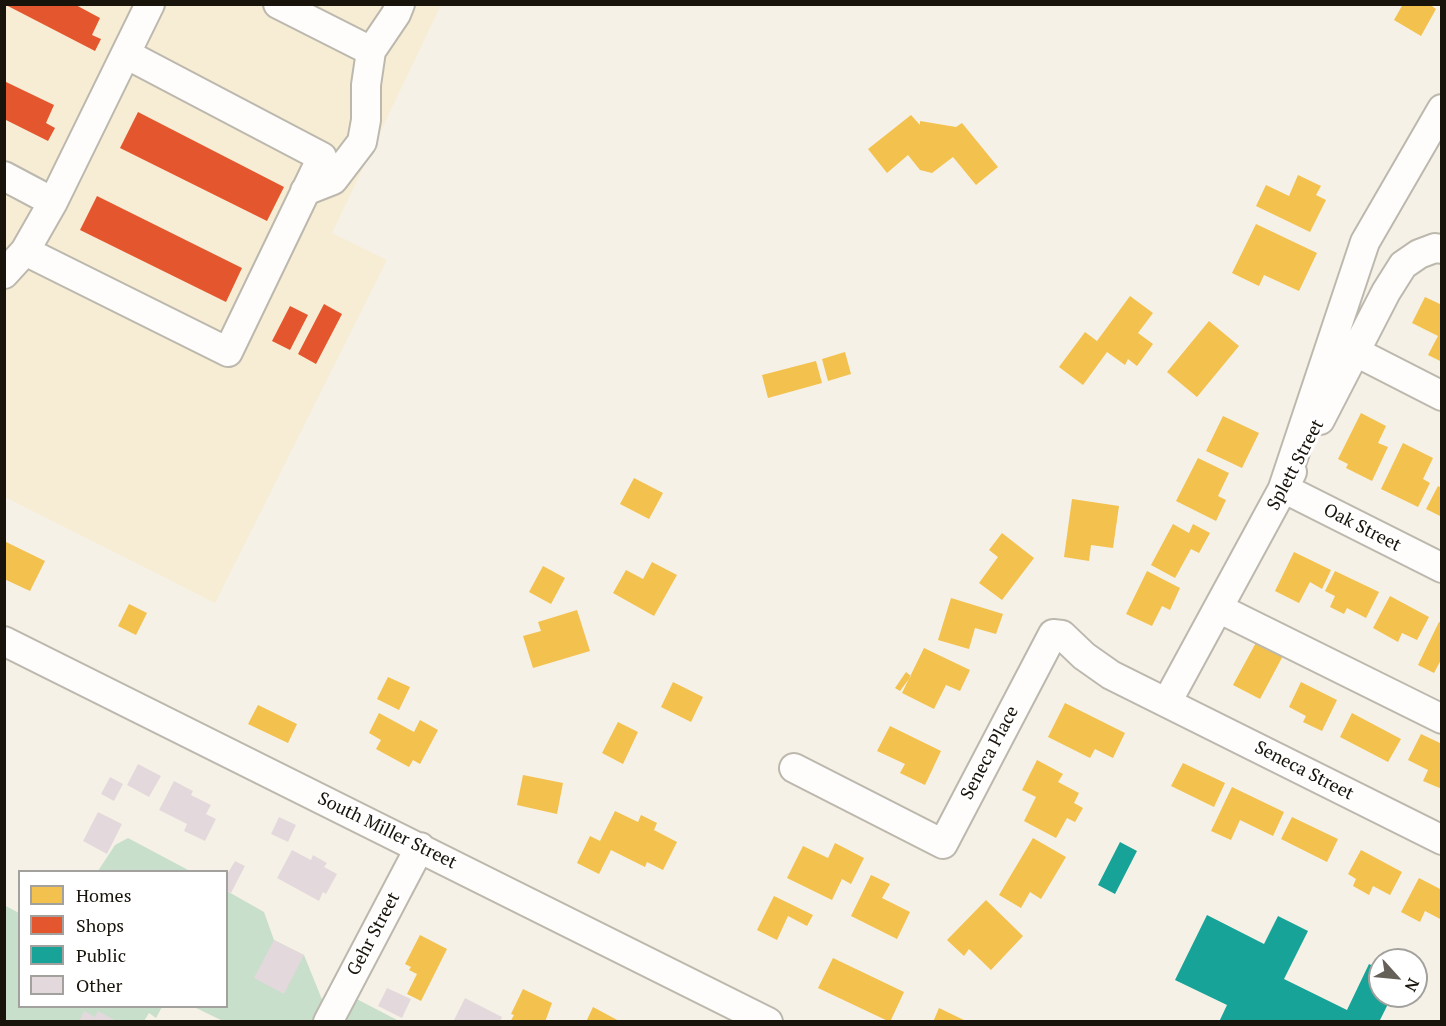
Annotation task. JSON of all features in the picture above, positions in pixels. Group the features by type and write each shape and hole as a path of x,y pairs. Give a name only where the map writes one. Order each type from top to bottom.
{"street":[{"path":"4,274 25,251 53,202 150,4"},
{"path":"278,4 370,51"},
{"path":"305,191 333,180 362,142 366,120 366,85 370,51 396,14 400,4"},
{"path":"25,251 228,352 322,157 126,54"},
{"path":"1283,488 1365,242 1442,109"},
{"path":"4,176 53,202"},
{"name":"Splett Street","path":"1167,702 1356,352 1386,292 1403,265 1419,254 1435,248 1442,249"},
{"path":"1356,352 1442,396"},
{"name":"Oak Street","path":"1283,488 1442,568"},
{"path":"1218,608 1442,719"},
{"name":"Seneca Place","path":"794,768 942,844 1053,634 1062,635 1084,656 1111,675 1167,702"},
{"name":"South Miller Street","path":"4,641 768,1022"},
{"name":"Seneca Street","path":"1167,702 1442,840"},
{"name":"Gehr Street","path":"328,1022 420,847"}],"shaded area":[{"path":"4,5 441,5 332,233 387,260 215,603 5,497"}],"green space":[{"path":"128,838 188,870 99,870 115,845"},
{"path":"228,892 264,912 274,940 304,955 323,1002 315,1022 223,1021 196,1008 228,1008"},
{"path":"4,905 18,912 18,1008 161,1008 156,1018 149,1013 144,1021 5,1021"},
{"path":"347,994 399,1021 332,1022"}],"building: Homes":[{"path":"1403,4 1429,4 1436,9 1421,36 1394,20"},
{"path":"911,115 920,125 920,121 956,127 962,123 998,167 976,185 953,157 932,173 920,170 908,155 887,173 868,149"},
{"path":"1298,175 1321,186 1316,195 1326,200 1310,232 1256,206 1266,185 1289,196"},
{"path":"1256,224 1317,253 1299,291 1264,275 1259,286 1232,273"},
{"path":"1130,296 1153,313 1138,333 1153,344 1137,366 1128,359 1125,365 1107,352 1083,385 1059,367 1085,332 1097,341"},
{"path":"1425,297 1442,305 1442,362 1428,355 1438,336 1412,323"},
{"path":"1209,321 1239,346 1197,397 1167,372"},
{"path":"845,352 851,374 828,381 822,359"},
{"path":"816,361 822,383 768,398 762,375"},
{"path":"1361,413 1386,426 1378,443 1388,447 1372,481 1346,468 1348,464 1338,459"},
{"path":"1223,416 1259,433 1242,468 1206,451"},
{"path":"1403,443 1433,458 1423,479 1430,483 1418,507 1381,489"},
{"path":"1198,458 1229,473 1218,496 1226,500 1216,521 1176,501"},
{"path":"634,478 663,493 649,519 620,504"},
{"path":"1438,486 1442,488 1442,517 1426,509"},
{"path":"1072,499 1119,506 1113,548 1091,545 1089,561 1064,557"},
{"path":"1173,524 1189,533 1193,524 1210,533 1199,553 1191,549 1175,578 1151,565"},
{"path":"1002,533 1034,558 1002,600 979,583 998,557 989,550"},
{"path":"4,541 45,561 30,591 4,579"},
{"path":"1294,552 1331,570 1322,589 1310,582 1299,603 1275,591"},
{"path":"652,562 677,575 654,616 613,593 626,570 643,579"},
{"path":"543,566 565,578 551,604 529,592"},
{"path":"1147,571 1180,588 1170,610 1162,606 1152,626 1126,614"},
{"path":"1335,571 1379,592 1366,618 1347,608 1344,614 1330,607 1335,596 1325,591"},
{"path":"1390,596 1429,617 1417,640 1402,633 1398,642 1373,628"},
{"path":"951,598 1003,614 996,634 975,628 969,649 938,640"},
{"path":"129,604 147,613 136,635 118,626"},
{"path":"577,610 590,651 533,668 523,636 541,631 538,622"},
{"path":"1439,622 1442,623 1442,658 1434,673 1418,665"},
{"path":"1259,637 1285,652 1260,699 1233,685"},
{"path":"924,648 970,670 960,691 946,685 934,709 902,693"},
{"path":"906,672 911,676 900,691 895,688"},
{"path":"388,677 410,687 399,710 377,699"},
{"path":"673,682 703,697 691,722 661,707"},
{"path":"1301,682 1337,700 1322,731 1303,722 1306,716 1289,707"},
{"path":"1065,703 1125,733 1113,758 1095,749 1090,758 1048,737"},
{"path":"258,705 297,724 288,743 248,724"},
{"path":"379,713 414,732 420,720 438,730 420,764 413,760 409,767 376,749 381,740 369,733"},
{"path":"1352,713 1401,739 1388,762 1340,737"},
{"path":"618,722 638,732 623,764 602,753"},
{"path":"890,726 941,751 925,785 900,773 905,764 877,751"},
{"path":"1421,734 1442,744 1442,789 1423,781 1428,770 1408,760"},
{"path":"1037,760 1063,774 1058,782 1079,793 1074,803 1083,808 1075,822 1067,818 1056,838 1024,821 1036,797 1022,790"},
{"path":"1183,763 1225,783 1214,807 1171,786"},
{"path":"523,775 563,783 557,814 517,805"},
{"path":"1232,787 1284,812 1273,836 1240,820 1231,840 1211,831"},
{"path":"615,811 638,822 641,815 657,823 654,830 677,842 663,870 647,862 645,867 611,850 599,874 577,863 590,836 600,841"},
{"path":"1292,817 1338,839 1327,862 1281,839"},
{"path":"1033,838 1066,857 1041,899 1030,892 1021,908 999,895"},
{"path":"835,843 864,858 851,884 842,879 832,900 787,878 803,846 828,858"},
{"path":"1361,850 1402,872 1390,895 1373,886 1369,895 1353,886 1356,879 1348,874"},
{"path":"871,875 890,884 882,898 910,912 897,939 851,916"},
{"path":"1419,878 1442,890 1442,920 1425,911 1420,922 1401,912"},
{"path":"774,896 813,915 807,926 788,916 777,940 757,930"},
{"path":"986,900 1023,936 991,970 969,949 964,956 947,940"},
{"path":"420,935 447,949 421,1001 407,994 417,974 409,970 411,967 405,964"},
{"path":"833,958 904,992 890,1022 818,988"},
{"path":"523,989 552,1003 545,1022 510,1022 514,1015 511,1014"},
{"path":"593,1007 621,1022 586,1022"},
{"path":"939,1008 968,1022 933,1022"}],"building: Shops":[{"path":"4,4 74,4 100,18 92,35 101,39 95,51"},
{"path":"4,81 54,105 46,123 55,128 48,141 4,119"},
{"path":"138,112 284,187 267,221 120,148"},
{"path":"97,196 242,268 226,302 80,230"},
{"path":"324,304 342,314 316,364 298,354"},
{"path":"290,306 308,315 290,350 272,341"}],"building: Public":[{"path":"1120,842 1137,851 1115,894 1098,885"},
{"path":"1207,915 1264,944 1278,916 1308,931 1284,979 1347,1010 1368,966 1368,1008 1386,1008 1379,1022 1219,1022 1227,1005 1175,980"}],"building: Other":[{"path":"138,764 161,776 149,797 127,785"},
{"path":"110,777 123,784 114,801 101,794"},
{"path":"174,781 193,791 191,795 211,805 206,814 216,819 205,841 184,831 187,824 159,810"},
{"path":"98,812 122,824 107,854 83,841"},
{"path":"279,817 296,825 288,842 271,834"},
{"path":"292,850 311,860 313,855 327,863 324,867 337,874 326,894 323,892 319,901 277,878"},
{"path":"235,861 245,866 231,893 228,891 228,873"},
{"path":"274,940 304,955 284,994 254,978"},
{"path":"387,988 411,999 402,1018 378,1006"},
{"path":"465,998 502,1017 500,1022 453,1022"},
{"path":"84,1011 95,1017 98,1011 118,1022 79,1022"}]}
